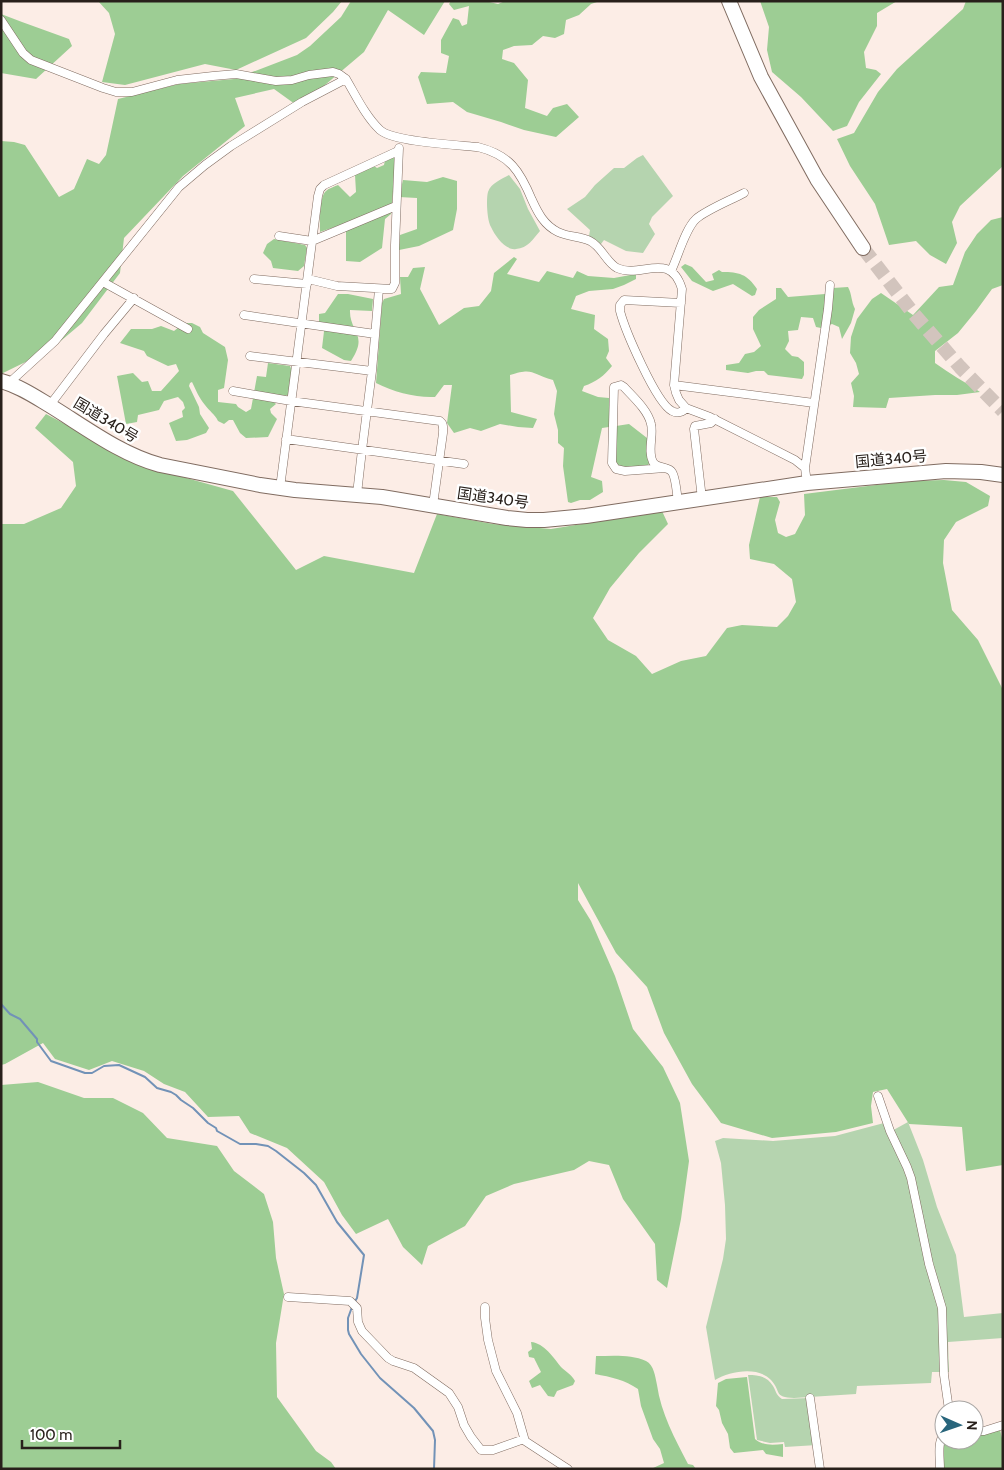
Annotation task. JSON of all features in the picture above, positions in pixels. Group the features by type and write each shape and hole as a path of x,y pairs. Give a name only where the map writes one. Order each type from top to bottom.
{"highway":[{"path":"729,1 766,85 816,179 863,248"},
{"name":"国道340号","path":"5,382 50,405 127,453 145,461 280,488 382,496 527,520 577,518 807,483 946,471 982,472 1003,475"}],"street":[{"path":"1,20 23,53 31,60 116,92 132,92 177,80 213,76 236,74 276,81 292,80 323,72 333,72 346,79 372,121 382,132 399,138 478,147 502,155 514,166 523,180 540,217 557,232 590,241 618,268 630,270 661,268 671,272 680,283 682,289 674,385 679,400 686,408 715,419 795,460 805,468"},
{"path":"5,382 55,341 179,186 231,146 302,102 346,79"},
{"path":"254,279 392,289 395,283 399,138"},
{"path":"280,488 320,188 324,184 398,151"},
{"path":"671,272 682,242 695,219 744,193"},
{"path":"279,236 312,241 396,206"},
{"path":"103,282 188,329"},
{"path":"807,483 805,468 830,285"},
{"path":"357,494 368,411 379,289"},
{"path":"50,405 134,298"},
{"path":"681,303 624,300 620,305 620,311 638,359 658,394 672,412 684,411 686,408"},
{"path":"244,315 375,334"},
{"path":"250,356 372,371"},
{"path":"665,468 625,471 616,469 612,464 614,387 618,385 624,386 647,414 652,426 651,454 653,463 671,470 674,474 678,503"},
{"path":"674,385 814,403"},
{"path":"233,391 291,401 440,421 444,427 433,505"},
{"path":"702,499 694,429 695,426 711,423 715,419"},
{"path":"286,439 464,464"},
{"path":"878,1096 890,1130 911,1178 929,1264 942,1308 944,1375 948,1400"},
{"path":"288,1297 350,1301 353,1303 362,1331 388,1358 414,1368 449,1393 458,1407 464,1425 481,1450 493,1450 524,1439"},
{"path":"485,1307 488,1340 496,1371 517,1413 525,1441 568,1469"},
{"path":"810,1398 820,1469"},
{"path":"984,1431 1003,1425"},
{"path":"939,1450 940,1469"}],"green space":[{"path":"98,1 342,1 306,38 236,70 205,64 125,85 102,82 115,34 109,13"},
{"path":"351,1 445,1 424,35 388,10 364,52 299,107 274,89 235,98 245,126 183,176 124,238 120,273 82,323 50,350 1,374 1,141 25,145 59,197 74,189 87,159 99,164 106,155 118,99 179,84 234,79 297,55 310,46 341,17"},
{"path":"451,1 485,1 498,4 505,1 600,1 591,4 579,15 566,20 564,34 555,38 543,36 532,45 514,46 503,50 502,59 514,63 528,80 525,108 547,116 553,108 567,104 579,117 556,137 524,130 467,112 453,102 427,104 418,77 421,72 446,73 449,56 441,53 441,40 453,18 459,20 462,26 467,24 469,6 454,10 449,4"},
{"path":"760,1 897,1 877,13 877,26 864,52 866,68 876,70 881,74 859,102 847,126 833,131 801,97 772,72 767,50 769,27"},
{"path":"966,1 1003,1 1003,166 960,206 952,222 957,243 946,264 930,255 916,241 889,245 875,204 850,166 837,139 854,133 878,92 897,69 963,9"},
{"path":"1,14 69,39 72,46 36,79 1,73"},
{"path":"643,155 673,196 652,217 649,224 655,234 643,253 626,251 604,240 601,244 589,236 590,230 567,209 585,197 614,168 624,168"},
{"path":"394,156 396,158 391,214 385,219 382,248 360,262 346,261 346,223 320,232 320,210 324,194 329,189 338,185 350,197 356,192 355,175 374,166 377,168 384,165 385,160"},
{"path":"509,175 520,189 540,231 527,245 516,249 508,248 498,238 490,224 487,210 489,189"},
{"path":"443,177 457,181 457,209 453,230 419,246 399,250 400,235 417,229 417,198 399,197 403,180 427,182"},
{"path":"1003,217 1003,285 992,289 958,333 935,351 935,363 980,392 889,398 886,408 853,407 854,396 851,383 859,374 856,363 850,353 851,337 857,319 872,299 881,293 913,315 939,287 953,285 965,252 977,234 991,220"},
{"path":"274,239 305,245 307,248 304,266 298,271 273,268 271,261 263,253 267,244"},
{"path":"514,257 517,259 507,274 539,282 547,271 573,278 577,271 588,276 614,278 636,274 636,279 624,285 613,289 589,291 576,296 571,309 595,315 594,329 608,339 609,351 606,358 612,366 600,378 584,386 582,391 598,397 609,398 609,427 602,428 591,477 602,481 603,492 590,500 568,502 563,466 564,448 558,443 558,430 554,414 557,391 553,380 528,371 510,375 511,412 537,419 533,428 500,424 481,431 470,428 454,433 447,423 452,385 444,385 435,397 420,397 405,394 376,383 382,303 384,299 401,294 400,277 408,277 413,268 425,267 420,289 439,325 464,308 479,306 491,291 494,273"},
{"path":"685,264 692,267 706,282 714,280 712,274 719,270 742,275 750,280 757,289 755,295 752,296 733,284 713,291 692,281 681,267"},
{"path":"848,287 855,309 851,323 842,339 839,327 832,324 821,328 816,327 813,318 801,317 798,330 788,331 789,341 785,349 792,356 798,357 804,362 804,375 802,379 768,375 764,371 748,373 726,370 726,365 739,363 745,354 754,352 761,346 753,329 753,317 759,310 776,299 776,288 781,288 788,297 825,294 833,288"},
{"path":"338,294 373,299 372,311 350,310 350,317 358,339 356,352 351,361 344,360 322,348 325,323 319,322 319,314 325,313"},
{"path":"184,323 192,323 200,327 203,333 225,347 228,360 224,388 218,390 218,402 236,404 246,412 251,409 257,376 266,377 268,363 290,366 292,371 288,395 272,400 276,404 270,409 271,413 277,419 268,437 246,438 240,433 233,420 229,420 224,424 218,421 201,400 192,382 189,386 199,407 200,414 209,428 206,433 187,440 176,441 169,423 183,417 182,411 185,408 183,402 178,397 164,401 159,410 138,415 137,422 126,424 117,376 133,373 142,382 148,381 152,391 161,391 179,371 176,364 168,366 147,356 144,351 120,343 131,329 152,329 161,326 174,331"},
{"path":"46,414 147,467 233,491 296,570 324,556 414,573 437,514 493,524 551,529 662,511 668,524 639,553 610,588 593,618 608,640 636,656 652,674 681,661 706,656 727,628 742,625 777,627 788,616 796,602 792,579 774,564 750,559 749,545 760,497 777,497 780,502 775,520 778,533 786,537 795,534 805,515 804,494 908,481 944,480 966,482 990,496 988,506 956,522 944,540 943,563 952,610 978,640 1003,690 1003,1165 966,1171 962,1127 909,1124 887,1089 873,1092 871,1106 873,1123 836,1132 772,1138 721,1123 692,1084 664,1033 647,987 616,953 578,883 578,900 591,921 615,976 633,1029 663,1067 680,1103 689,1161 681,1219 667,1288 657,1280 655,1244 623,1199 609,1165 589,1161 574,1170 514,1184 486,1196 465,1226 428,1246 422,1265 403,1247 388,1219 356,1234 342,1215 324,1182 287,1148 250,1133 239,1116 208,1117 185,1092 164,1084 144,1071 112,1061 89,1070 55,1059 43,1043 1,1065 1,524 24,524 61,508 76,486 73,462 35,428"},
{"path":"629,424 647,438 649,464 647,466 624,468 617,466 614,460 616,426"},
{"path":"38,1082 84,1098 113,1098 143,1113 167,1138 217,1146 234,1171 264,1194 273,1222 276,1258 284,1294 276,1343 277,1397 316,1451 331,1462 336,1469 1,1469 1,1085"},
{"path":"908,1122 923,1160 937,1207 956,1255 964,1317 1003,1313 1003,1338 948,1342 949,1372 932,1372 931,1383 857,1386 856,1394 787,1397 780,1395 771,1380 752,1371 736,1372 715,1380 706,1327 723,1259 726,1239 721,1163 715,1141 723,1138 773,1141 835,1136 884,1123 888,1133"},
{"path":"531,1342 540,1345 548,1352 575,1381 573,1385 557,1391 554,1397 548,1396 540,1385 532,1388 529,1381 541,1372 534,1358 529,1357 528,1352 532,1349"},
{"path":"596,1356 634,1357 651,1365 669,1426 688,1464 693,1465 696,1469 651,1469 664,1463 660,1449 653,1439 641,1406 638,1389 623,1381 595,1374"},
{"path":"748,1375 759,1376 768,1380 782,1399 810,1398 817,1445 785,1447 784,1442 770,1443 757,1440"},
{"path":"747,1377 755,1439 765,1444 783,1444 783,1457 766,1454 763,1450 734,1453 730,1448 728,1434 716,1406 718,1383 726,1379"},
{"path":"1000,1430 1003,1442 1003,1469 943,1469 944,1450 984,1450 984,1434"}],"waterway":[{"path":"1,1004 10,1014 20,1019 37,1039 37,1042 51,1061 85,1073 92,1073 104,1066 119,1065 145,1077 157,1088 176,1095 216,1128 217,1131 240,1144 268,1146 304,1173 316,1185 337,1222 364,1255 357,1298 354,1303"},
{"path":"352,1307 348,1318 348,1330 361,1354 380,1378 414,1408 433,1431 435,1440 434,1469"}],"tunnel":[{"path":"863,248 913,313 960,367 1003,411"}]}
